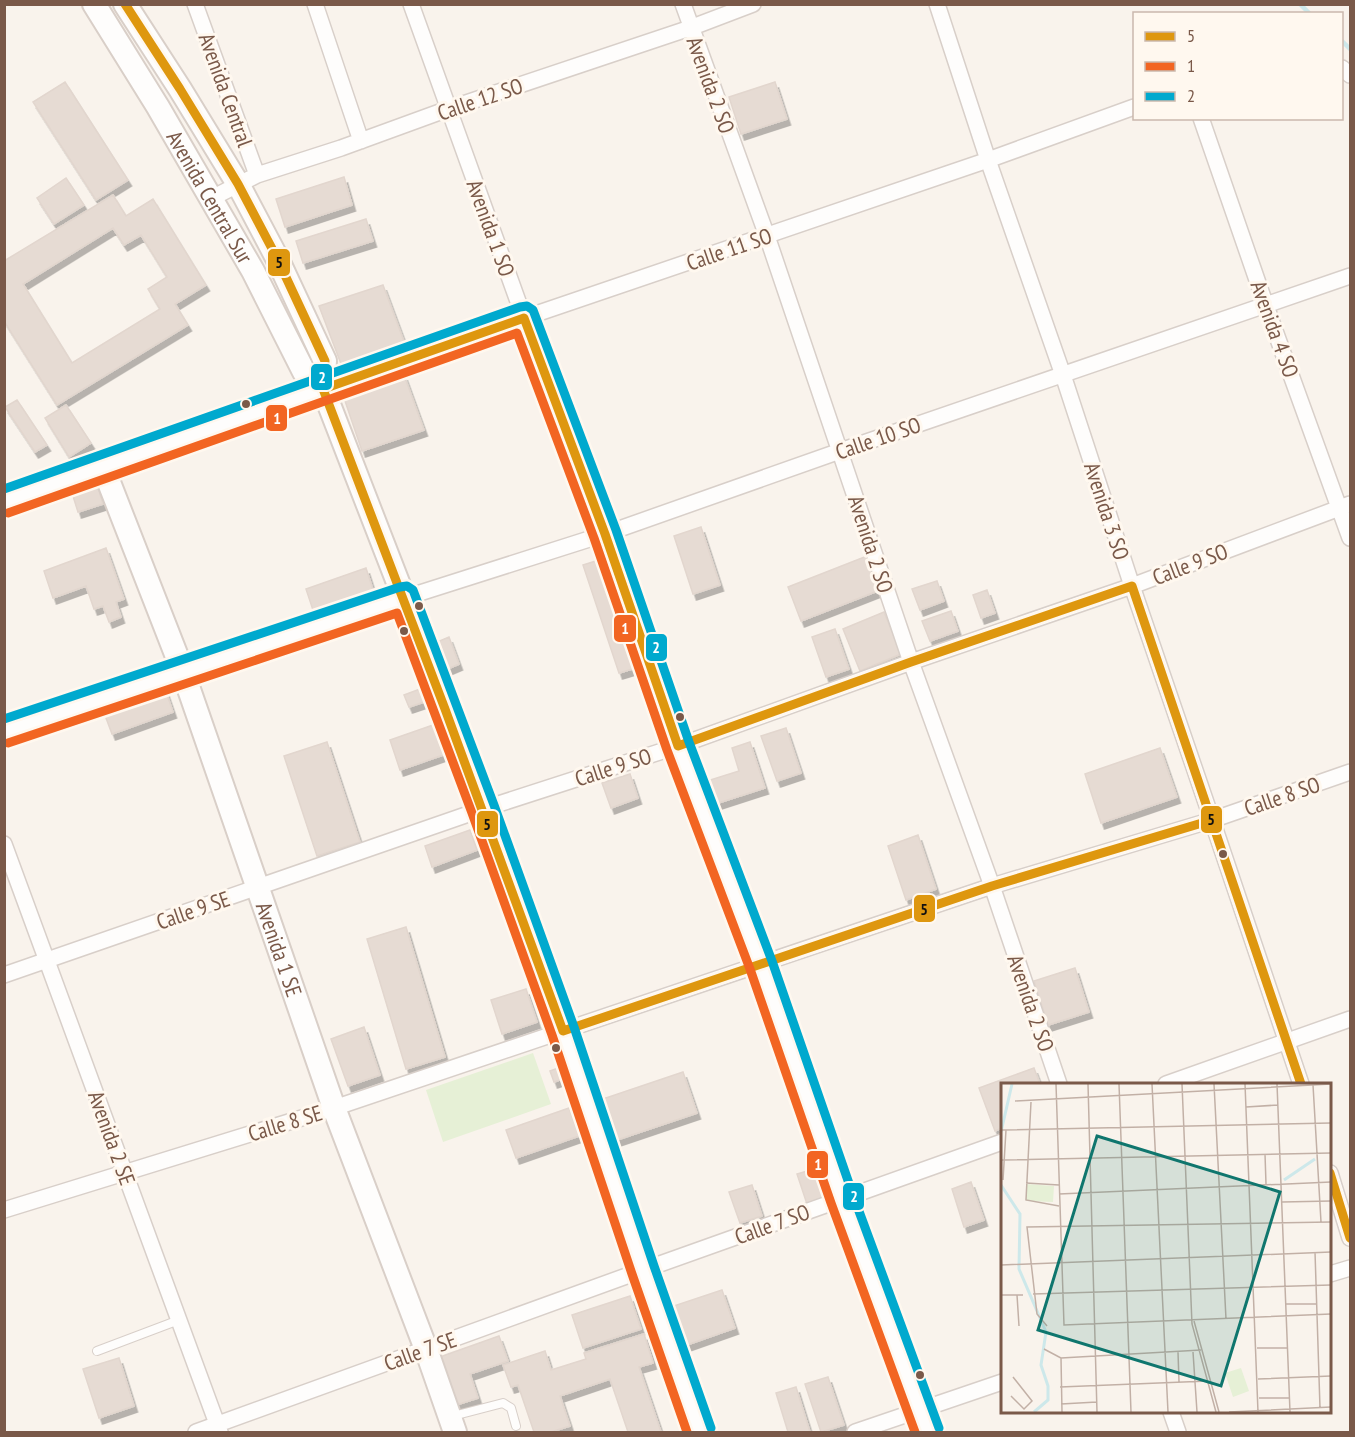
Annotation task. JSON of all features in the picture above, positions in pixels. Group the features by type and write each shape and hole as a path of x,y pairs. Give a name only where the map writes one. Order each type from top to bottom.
{"street":[{"name":"Avenida Central Sur","path":"125,4 180,88 247,180 277,258 325,361 323,389 483,809 563,1031 700,1432"},
{"name":"Avenida Central","path":"195,4 247,180"},
{"path":"315,4 361,141"},
{"name":"Avenida 1 SO","path":"411,4 524,318 605,534 678,746 761,964 842,1199 928,1432"},
{"name":"Avenida 2 SO","path":"682,4 767,236 910,662 992,886 1059,1083"},
{"name":"Calle 12 SO","path":"210,198 247,180 448,109 690,28 753,4"},
{"name":"Avenida 3 SO","path":"937,4 1301,1083"},
{"name":"Avenida Central Sur","path":"98,6 253,271 304,372 323,389"},
{"name":"Calle 11 SO","path":"323,389 988,160 1133,107"},
{"name":"Avenida 4 SO","path":"1202,120 1266,306 1345,506 1350,538"},
{"name":"Calle 10 SO","path":"4,732 404,598 605,534 1350,276"},
{"path":"4,502 323,389"},
{"name":"Avenida 1 SE","path":"103,468 183,672 334,1108 453,1425"},
{"name":"Calle 9 SO","path":"483,809 678,746 910,662 1132,586 1345,506"},
{"name":"Calle 8 SO","path":"563,1031 992,886 1212,820 1350,772"},
{"name":"Calle 9 SE","path":"4,975 483,809"},
{"name":"Avenida 2 SE","path":"4,844 218,1428"},
{"path":"1169,1083 1350,1019"},
{"name":"Calle 8 SE","path":"4,1210 334,1108 563,1031"},
{"name":"Calle 7 SO","path":"643,1270 1001,1142"},
{"path":"1331,1179 1350,1238"},
{"path":"1331,1274 1350,1268"},
{"name":"Calle 7 SE","path":"196,1432 218,1428 643,1270"},
{"path":"855,1432 1001,1382"},
{"path":"1171,1413 1178,1432"}],"lane":[{"path":"97,1351 179,1320"},
{"path":"453,1425 503,1403 511,1408 516,1426"}],"green space":[{"path":"533,1053 551,1104 443,1142 426,1090"}],"building":[{"path":"65,82 128,180 96,200 33,102"},
{"path":"775,82 787,119 741,134 729,97"},
{"path":"344,177 352,205 285,227 276,199"},
{"path":"66,178 84,205 54,224 37,198"},
{"path":"113,195 126,216 153,199 206,285 175,304 188,325 57,405 4,321 4,261","holes":["113,228 124,245 141,235 167,277 148,289 160,309 72,363 23,284"]},
{"path":"366,219 373,241 303,263 296,241"},
{"path":"383,285 406,347 343,369 319,306"},
{"path":"404,375 424,430 362,451 343,395"},
{"path":"17,400 47,445 35,452 5,407"},
{"path":"66,405 91,443 69,457 45,418"},
{"path":"93,486 98,488 103,504 78,512 72,493"},
{"path":"701,527 720,585 693,594 674,536"},
{"path":"106,548 124,599 116,602 121,617 109,622 103,606 94,609 86,586 53,598 44,571"},
{"path":"867,556 880,590 801,621 788,587"},
{"path":"602,559 639,667 619,673 583,565"},
{"path":"366,568 375,596 315,616 306,589"},
{"path":"937,581 944,601 920,610 912,589"},
{"path":"987,590 995,613 981,618 973,595"},
{"path":"951,611 958,631 930,641 922,621"},
{"path":"884,612 901,654 860,671 843,629"},
{"path":"835,629 849,669 826,677 812,637"},
{"path":"449,637 459,664 445,670 435,643"},
{"path":"165,689 173,712 112,734 103,710"},
{"path":"420,689 424,702 409,707 404,695"},
{"path":"433,725 443,755 400,770 390,740"},
{"path":"786,728 801,773 777,781 761,736"},
{"path":"327,742 360,842 317,856 284,756"},
{"path":"750,742 765,788 712,805 704,782 739,771 732,748"},
{"path":"1160,748 1177,797 1101,823 1085,774"},
{"path":"630,774 638,798 611,808 602,783"},
{"path":"470,830 477,850 432,867 425,846"},
{"path":"918,835 936,889 906,900 888,846"},
{"path":"406,927 445,1057 406,1069 367,939"},
{"path":"1075,968 1089,1012 1048,1025 1034,981"},
{"path":"526,989 537,1022 502,1034 491,1000"},
{"path":"364,1027 380,1075 348,1086 331,1039"},
{"path":"564,1066 568,1077 554,1082 550,1071"},
{"path":"1034,1068 1040,1083 1001,1083 1001,1128 995,1131 979,1088"},
{"path":"683,1072 697,1113 611,1142 597,1101"},
{"path":"569,1108 579,1136 516,1158 506,1130"},
{"path":"821,1167 830,1196 807,1204 797,1174"},
{"path":"971,1182 984,1220 964,1227 952,1189"},
{"path":"752,1185 762,1216 740,1223 729,1192"},
{"path":"722,1290 735,1328 681,1347 668,1308"},
{"path":"630,1296 641,1329 583,1348 572,1315"},
{"path":"644,1334 653,1363 639,1367 661,1432 628,1432 610,1379 560,1396 570,1426 551,1432 534,1432 518,1385 511,1387 503,1365 545,1351 551,1370 586,1359 584,1353"},
{"path":"499,1336 508,1361 470,1374 478,1398 453,1406 437,1358"},
{"path":"119,1358 134,1406 99,1418 83,1369"},
{"path":"828,1377 844,1425 821,1432 805,1384"},
{"path":"796,1387 810,1432 788,1432 776,1393"}],"waterway":[{"path":"1300,4 1308,12"},
{"path":"1343,42 1350,49"}],"transit line":[{"name":"5","path":"125,4 238,184 277,258 325,361 323,389 445,709 563,1031 992,886 1212,820"},
{"name":"2","path":"4,489 520,307 527,306 533,310 616,530 689,742 772,961 853,1195 939,1428"},
{"name":"5","path":"323,389 524,318 605,534 678,746 1132,586 1301,1083"},
{"name":"1","path":"8,513 517,333 594,538 667,750 750,969 831,1203 915,1432"},
{"name":"2","path":"4,719 400,587 407,586 413,590 574,1027 711,1428"},
{"name":"1","path":"8,743 397,613 552,1035 687,1432"},
{"name":"5","path":"1331,1176 1350,1238"}]}
